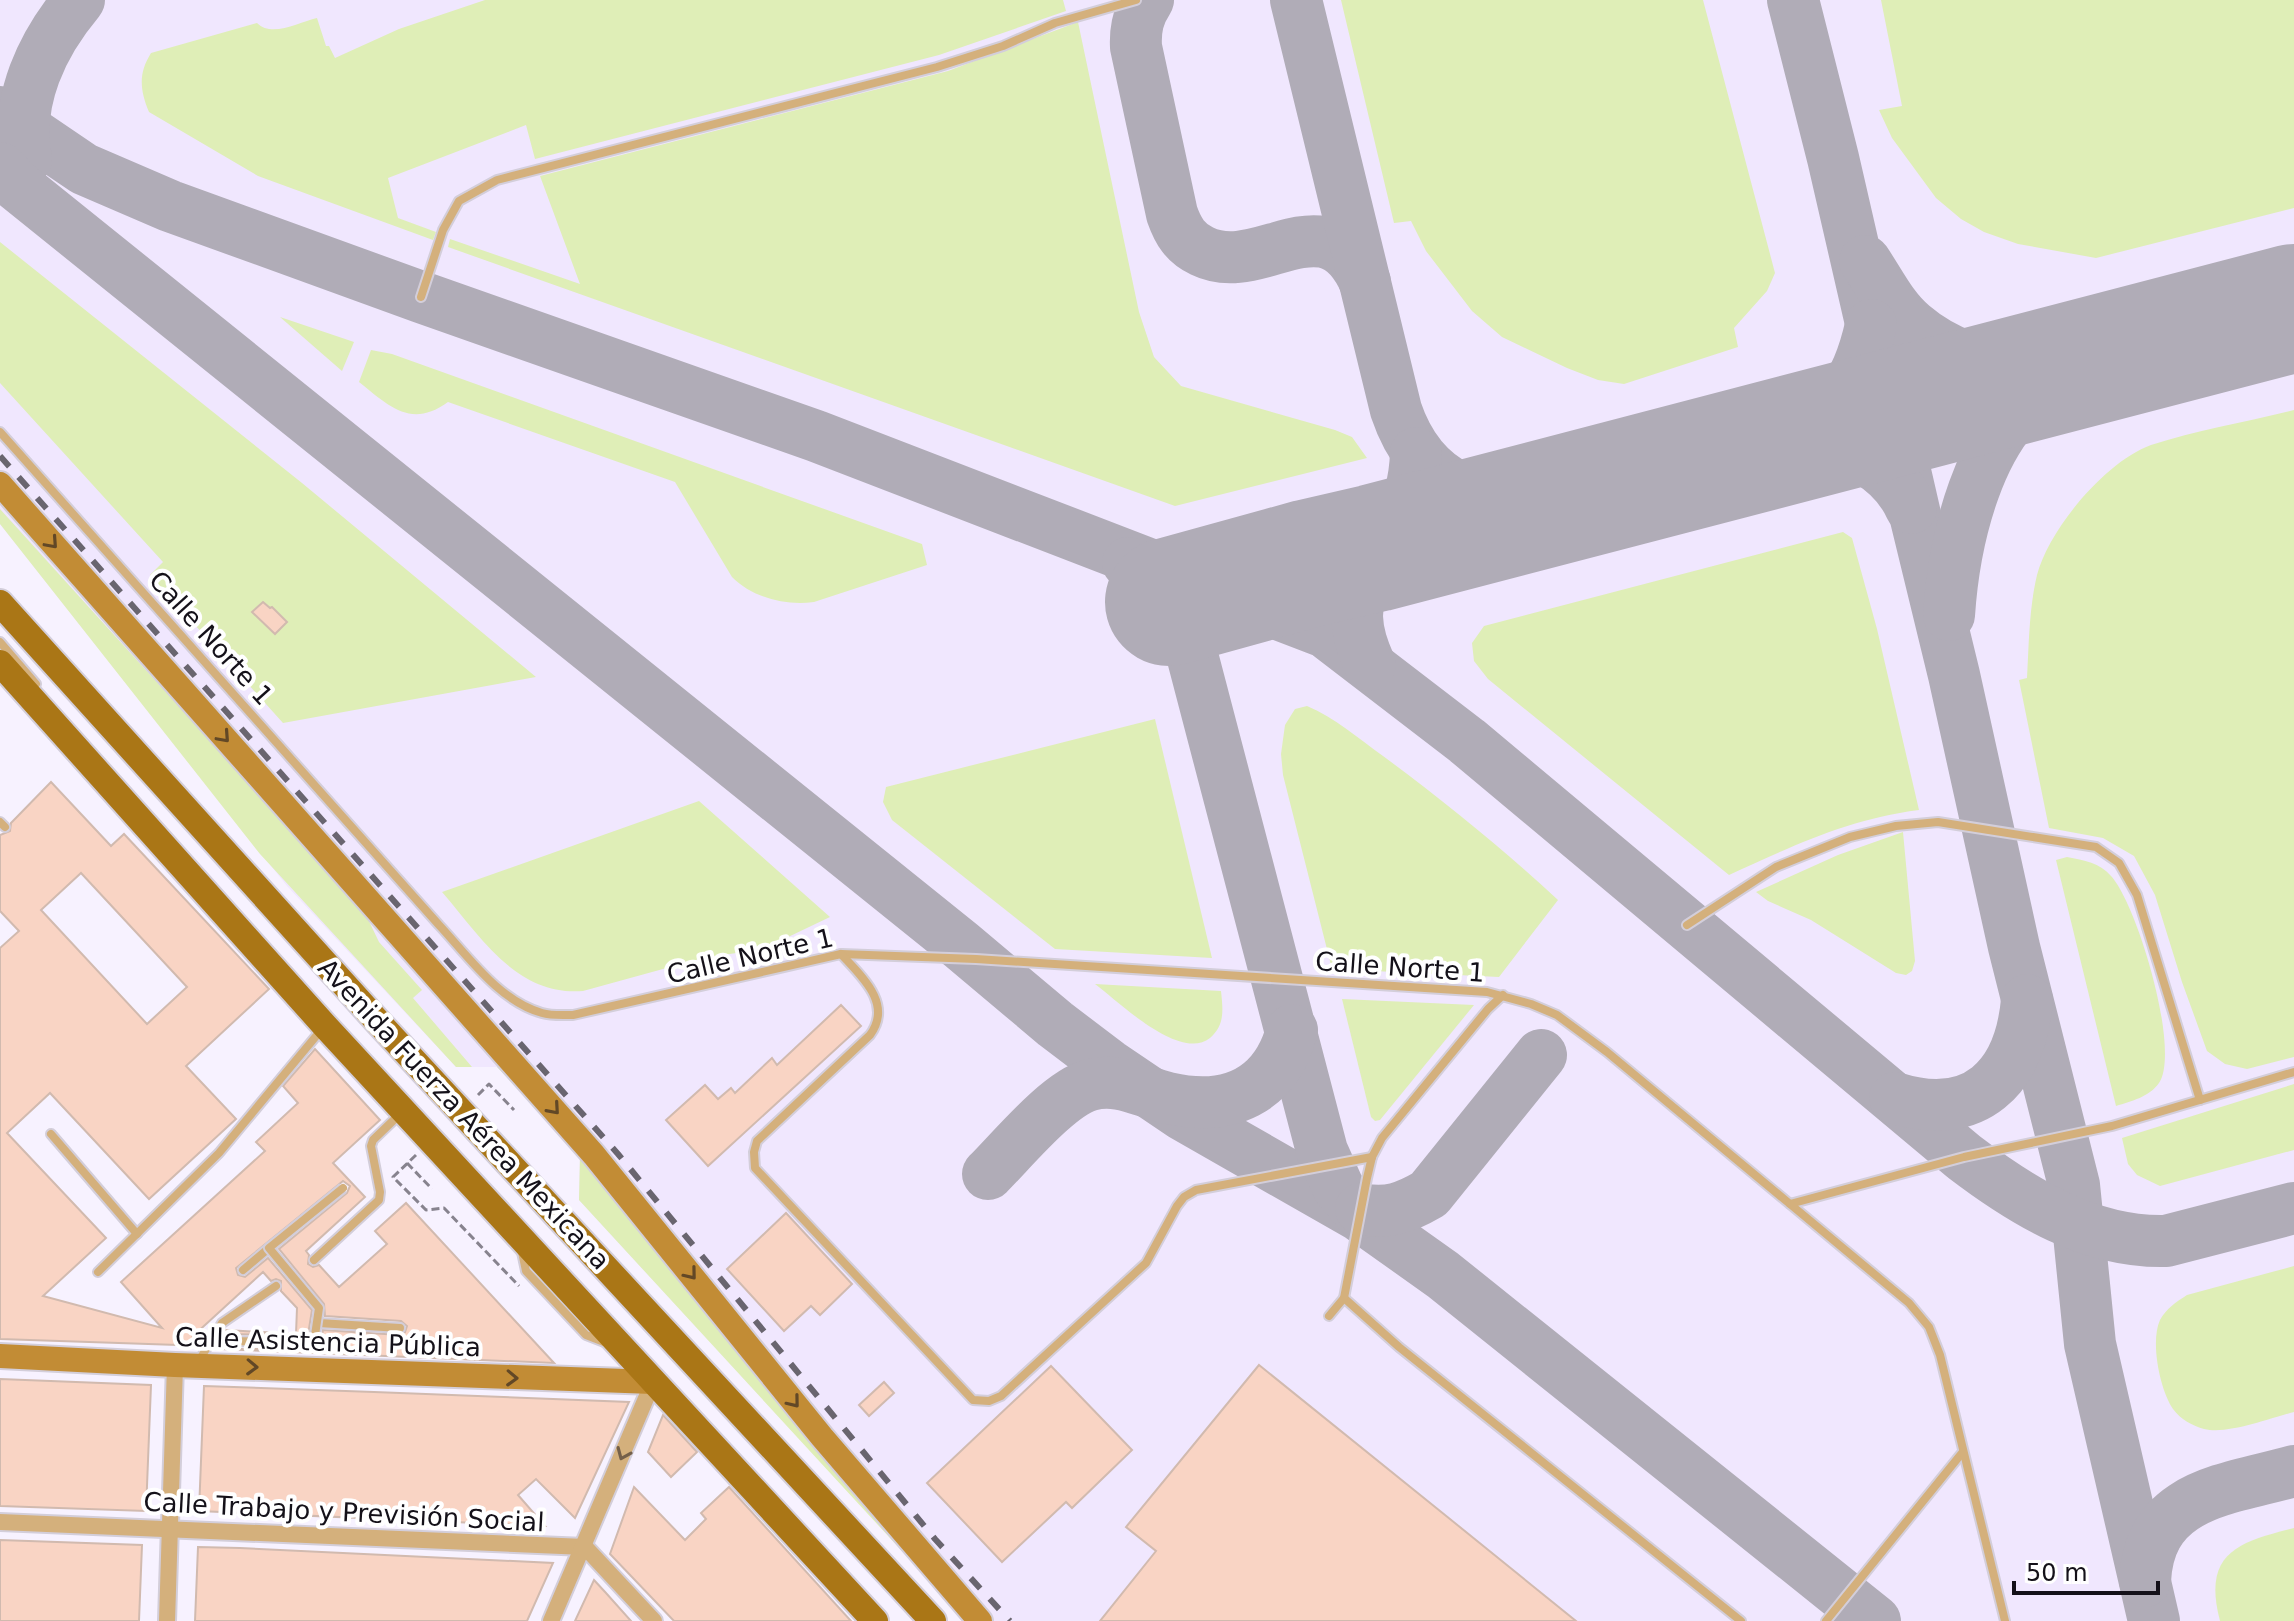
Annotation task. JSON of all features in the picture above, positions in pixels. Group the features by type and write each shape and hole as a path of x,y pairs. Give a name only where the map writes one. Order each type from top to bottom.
{"main road":[{"path":"0,582 77,688"},
{"name":"Avenida Fuerza Aérea Mexicana","path":"0,603 461,1111 933,1621"},
{"name":"Avenida Fuerza Aérea Mexicana","path":"0,663 325,1026 875,1621"}],"street":[{"path":"0,484 503,1049 614,1178 831,1448 980,1621"},
{"name":"Calle Asistencia Pública","path":"0,1356 653,1382"},
{"path":"167,1621 171,1528 186,1364"},
{"path":"551,1621 653,1382"},
{"name":"Calle Trabajo y Previsión Social","path":"0,1522 585,1547"},
{"path":"585,1547 654,1621"}],"lane":[{"path":"421,297 443,230 459,201 497,180 937,67 1003,46 1055,23 1136,0"},
{"name":"Calle Norte 1","path":"0,432 489,979 516,1002 545,1014 573,1015 841,954 976,959 1476,991 1503,995 1557,1015 1909,1303 1929,1327 1940,1355 2005,1621"},
{"path":"0,615 153,788"},
{"path":"0,642 40,689"},
{"path":"110,770 183,852"},
{"path":"1687,925 1776,867 1850,837 1896,826 1938,822 2096,847 2119,863 2137,895 2200,1100"},
{"path":"366,896 391,943"},
{"path":"841,954 876,999 879,1010 877,1024 870,1035 757,1141 755,1168 973,1400 989,1401 1001,1396 1146,1263 1184,1197 1196,1190 1372,1157"},
{"path":"429,985 468,1027 503,1049"},
{"path":"1329,1316 1344,1298 1372,1157 1382,1138 1488,1009 1503,995"},
{"path":"98,1272 219,1153 325,1026"},
{"path":"1790,1204 1964,1157 2112,1126 2294,1072"},
{"path":"314,1260 379,1200 371,1146 373,1140 404,1111"},
{"path":"51,1134 137,1234"},
{"path":"243,1270 343,1188"},
{"path":"210,1341 314,1342 319,1308 269,1248"},
{"path":"186,1364 210,1341 222,1323 276,1286"},
{"path":"1344,1298 1399,1347 1741,1621"},
{"path":"319,1323 400,1328"},
{"path":"1826,1621 1962,1453"}],"path":[{"path":"461,1111 489,1084 514,1110"},
{"path":"432,1189 407,1163 393,1177 426,1210 444,1208 522,1289"}],"shaded area":[{"path":"0,0 2294,0 2294,1621 967,1621 579,1200 580,1155 497,1067 456,1067 287,886 0,524"}],"green space":[{"path":"485,0 1063,0 1066,11 939,55 535,159 526,125 388,178 398,218 436,232 433,240 258,176 149,112 144,96 142,75 151,53 257,23 278,29 317,18 326,46 335,58 399,29"},
{"path":"1341,0 1703,0 1775,273 1767,291 1734,328 1738,347 1624,384 1598,380 1502,337 1472,311 1426,251 1411,221 1394,223"},
{"path":"1881,0 2294,0 2294,208 2096,258 2018,244 1984,232 1961,219 1936,198 1892,138 1879,110 1902,106"},
{"path":"1078,22 1139,312 1154,357 1181,386 1335,430 1352,437 1367,458 1175,506 448,247 450,239 580,284 540,176 948,71"},
{"path":"0,242 302,483 536,677 283,723 150,575 163,562 0,383"},
{"path":"280,317 354,342 342,371"},
{"path":"371,350 392,354 922,544 927,565 814,602 792,603 770,599 732,577 675,482 448,402 423,414 401,411 359,382"},
{"path":"2294,410 2294,1057 2247,1069 2225,1064 2207,1051 2155,895 2134,856 2103,838 2049,828 2019,680 2027,678 2032,601 2043,557 2066,518 2098,481 2134,453 2151,445"},
{"path":"0,509 211,742 304,832 352,886 379,942 422,990 413,998 472,1067 456,1067 260,854 0,524"},
{"path":"1843,532 1852,538 1877,629 1919,810 1845,827 1729,875 1488,679 1474,661 1472,643 1484,626"},
{"path":"1307,706 1346,729 1428,790 1558,900 1499,977 1332,969 1283,775 1281,754 1285,725 1295,709"},
{"path":"1155,719 1212,958 1055,949 892,820 883,802 886,787"},
{"path":"699,801 830,917 763,949 703,958 583,991 559,990 519,974 502,960 442,892"},
{"path":"1903,832 1915,961 1912,971 1906,975 1896,973 1811,920 1768,901 1756,892 1838,855"},
{"path":"2067,857 2102,868 2121,892 2143,945 2160,1010 2164,1066 2159,1083 2145,1095 2116,1106 2056,860"},
{"path":"1095,984 1221,991 1221,1022 1210,1038 1197,1043 1183,1042 1150,1027"},
{"path":"1342,999 1474,1005 1380,1120 1375,1121 1371,1117"},
{"path":"509,1061 919,1556 924,1575 579,1200 580,1155 497,1067"},
{"path":"2294,1084 2294,1150 2160,1186 2137,1175 2128,1164 2122,1138"},
{"path":"2294,1266 2294,1412 2225,1430 2204,1429 2183,1419 2168,1401 2158,1366 2156,1341 2162,1316 2187,1295"},
{"path":"2294,1528 2294,1621 2220,1621 2216,1580 2229,1554 2256,1539"}],"building":[{"path":"263,602 287,622 275,634 252,612"},
{"path":"51,782 111,846 124,834 269,989 186,1066 236,1119 149,1199 50,1093 7,1133 106,1238 43,1296 162,1328 121,1282 265,1151 256,1142 298,1103 283,1086 315,1049 380,1120 333,1163 365,1197 306,1251 308,1264 313,1267 319,1265 339,1287 387,1244 375,1231 406,1203 554,1363 220,1349 315,1349 320,1345 323,1330 400,1335 405,1332 407,1326 401,1321 325,1316 324,1304 279,1249 347,1193 350,1186 343,1181 236,1268 238,1275 245,1277 268,1258 312,1310 308,1335 223,1334 226,1330 296,1334 297,1308 281,1291 281,1281 271,1281 263,1272 193,1336 204,1339 200,1346 0,1339 0,948 19,931 0,911 0,835 10,831 11,823","holes":["81,873 187,987 147,1024 41,910"]},
{"path":"841,1005 861,1026 708,1166 666,1120 705,1085 718,1099 731,1088 735,1093 772,1058 777,1065"},
{"path":"786,1213 852,1284 820,1315 811,1306 784,1331 727,1269"},
{"path":"1259,1365 1576,1621 1100,1621 1156,1551 1126,1527"},
{"path":"1051,1366 1132,1450 1072,1508 1066,1502 1002,1562 927,1483"},
{"path":"0,1379 151,1385 146,1511 0,1506"},
{"path":"884,1382 894,1393 869,1416 859,1405"},
{"path":"204,1386 629,1402 575,1518 536,1479 518,1495 545,1526 199,1511"},
{"path":"663,1415 697,1452 671,1477 648,1452"},
{"path":"634,1487 685,1540 706,1519 701,1513 729,1487 851,1621 674,1621 610,1554"},
{"path":"0,1540 142,1545 139,1621 0,1621"},
{"path":"198,1547 553,1563 527,1621 195,1621"},
{"path":"594,1580 606,1593 631,1621 575,1621"}],"taxiway":[{"path":"26,159 24,115 34,74 54,35 79,0"},
{"path":"1148,0 1138,22 1136,47 1172,214 1183,236 1202,251 1224,257 1247,256 1311,241 1331,244 1349,257 1365,282"},
{"path":"1296,0 1396,410 1408,437 1440,476 1460,488 1508,500 1563,499"},
{"path":"1793,0 1954,675 2014,947 2074,1185 2090,1344 2154,1621"},
{"path":"0,112 84,169 170,206 816,436 1325,632 1467,741 1964,1157 2010,1189 2059,1217 2111,1235 2166,1241 2294,1208"},
{"path":"0,168 15,184 1055,1024 1183,1115 1360,1216 1443,1275 1875,1621"},
{"path":"1865,261 1906,319 1952,351 1983,363 2013,369 2042,370 2083,361"},
{"path":"1768,441 1809,422 1838,399 1858,368 1871,325"},
{"path":"1949,615 1964,522 1986,460 2002,433 2021,409 2055,383 2140,349"},
{"path":"1736,453 1796,442 1837,447 1881,470 1893,481 1911,508"},
{"path":"1197,573 1240,573 1297,566 1326,560 1373,543 1388,533 1406,506 1416,453"},
{"path":"1370,665 1360,639 1357,618 1359,599 1366,583 1393,556 1434,533"},
{"path":"1128,563 1149,580 1166,600 1190,647 1322,1151 1339,1189 1360,1213"},
{"path":"1895,1098 1923,1104 1948,1104 1970,1099 1988,1088 2003,1072 2015,1052 2027,1000"},
{"path":"988,1174 1050,1111 1077,1090 1110,1083 1190,1102 1230,1099 1262,1082 1285,1051 1292,1030"},
{"path":"1361,1209 1396,1209 1429,1194 1541,1055"},
{"path":"2145,1581 2150,1552 2161,1529 2176,1513 2218,1491 2294,1471"}],"runway":[{"path":"1169,602 2294,308"}],"railway":[{"path":"0,456 618,1154 935,1539 1010,1621"}]}
